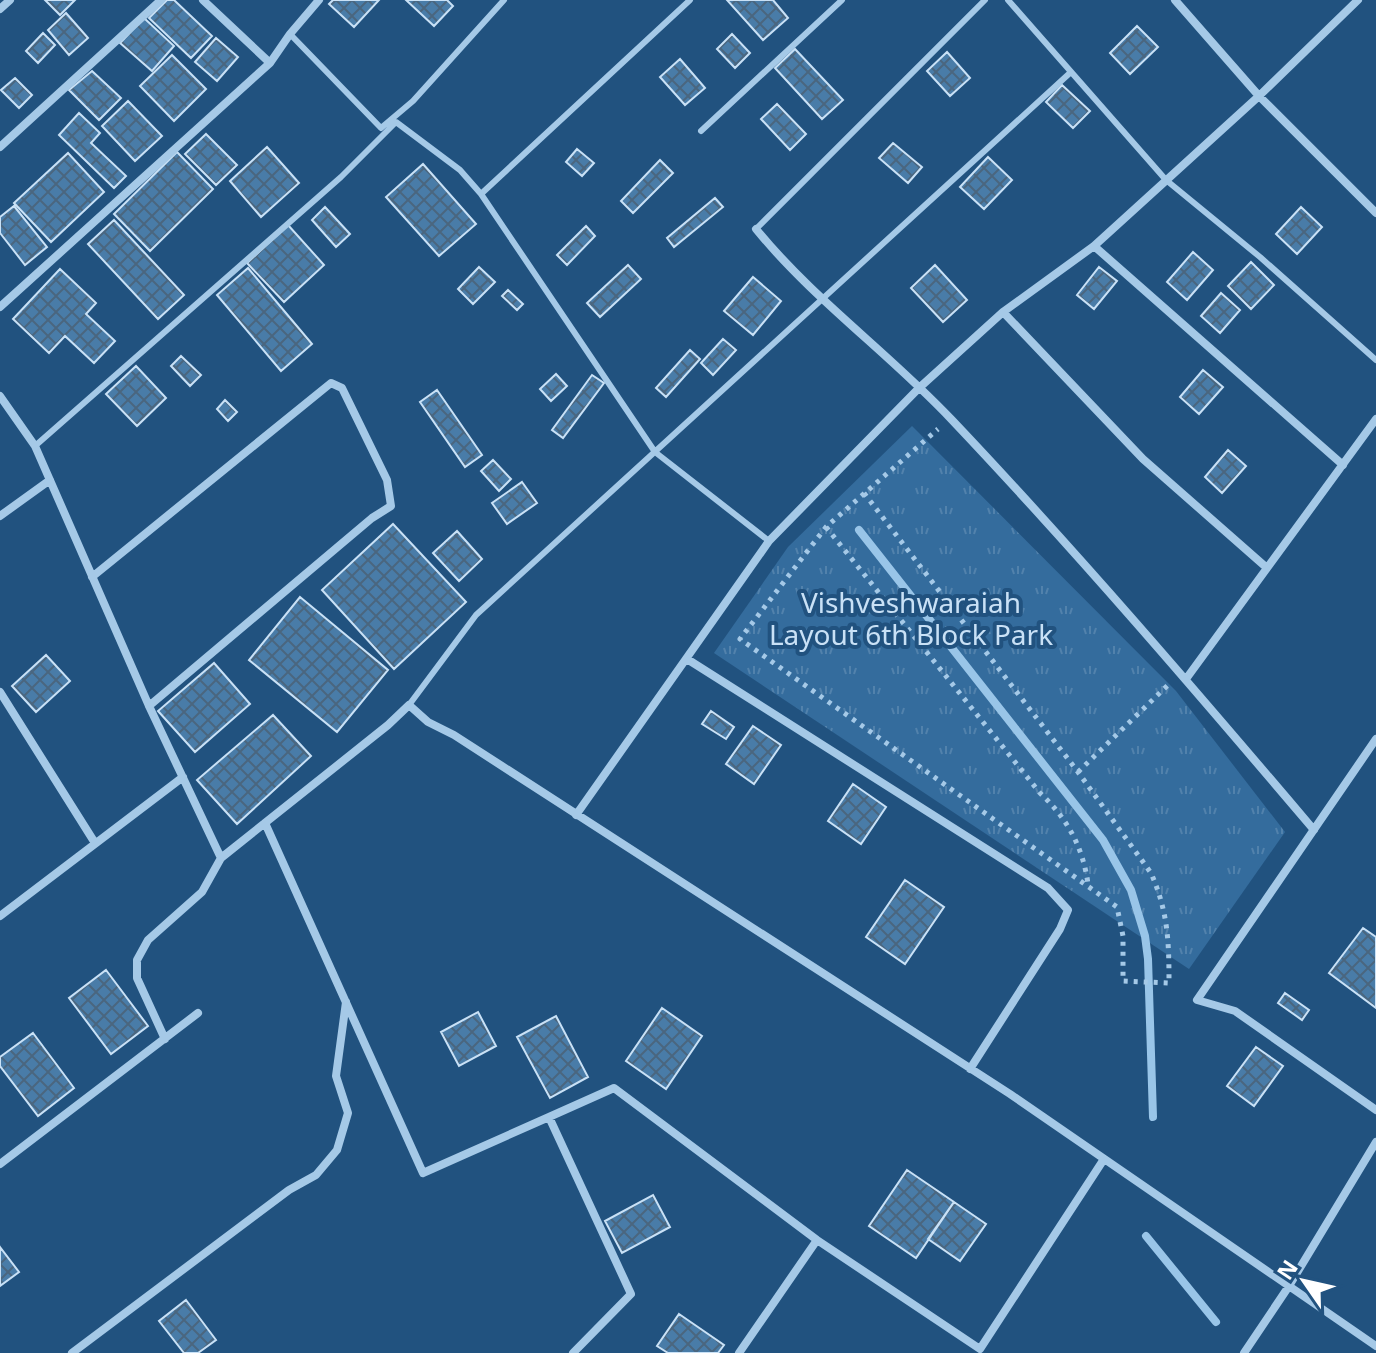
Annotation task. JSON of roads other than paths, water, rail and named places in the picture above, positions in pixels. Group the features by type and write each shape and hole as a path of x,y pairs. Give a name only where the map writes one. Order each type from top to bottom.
{"street":[{"path":"0,9 10,0"},
{"path":"0,147 161,0"},
{"path":"203,0 270,63"},
{"path":"0,307 270,63 319,0"},
{"path":"1175,0 1259,96 1376,213"},
{"path":"576,815 769,541 919,388 1003,312 1094,246 1259,96 1358,0"},
{"path":"756,229 820,299 950,418 1183,676 1314,830"},
{"path":"1094,246 1343,465"},
{"path":"1003,312 1143,459 1267,568"},
{"path":"92,577 331,383 342,388 387,480 391,506 372,518 149,706"},
{"path":"0,396 35,446 149,706 221,858"},
{"path":"1183,676 1376,419"},
{"path":"0,516 50,480"},
{"path":"687,659 1048,888 1068,910 1060,929 970,1069"},
{"path":"0,692 95,843"},
{"path":"165,1039 137,978 137,960 148,940 202,892 221,858 409,705 428,722 454,735 970,1069 1376,1346"},
{"path":"1376,739 1197,1000 1235,1011 1376,1110"},
{"path":"0,916 183,777"},
{"path":"265,823 423,1173 614,1088 817,1240 979,1351 1104,1159"},
{"path":"72,1353 289,1190 316,1175 337,1150 348,1113 336,1076 346,1002"},
{"path":"0,1164 198,1013"},
{"path":"549,1117 631,1294 573,1353"},
{"path":"1244,1353 1289,1286 1376,1142"},
{"path":"739,1353 817,1240"}],"lane":[{"path":"381,128 413,101 504,0"},
{"path":"481,194 690,0"},
{"path":"701,131 842,0"},
{"path":"756,229 985,0"},
{"path":"1008,0 1166,180 1260,257 1376,360"},
{"path":"290,34 381,128"},
{"path":"409,705 476,615 1071,72"},
{"path":"381,128 396,122"},
{"path":"396,122 460,170 481,194 655,452 769,541"},
{"path":"35,446 341,177 396,122"}],"waterway":[{"path":"859,530 1103,840 1131,890 1145,936 1148,959 1153,1117"},
{"path":"1146,1236 1216,1322"}],"park label":[{"name":"Vishveshwaraiah Layout 6th Block Park","path":"911,618"}]}
